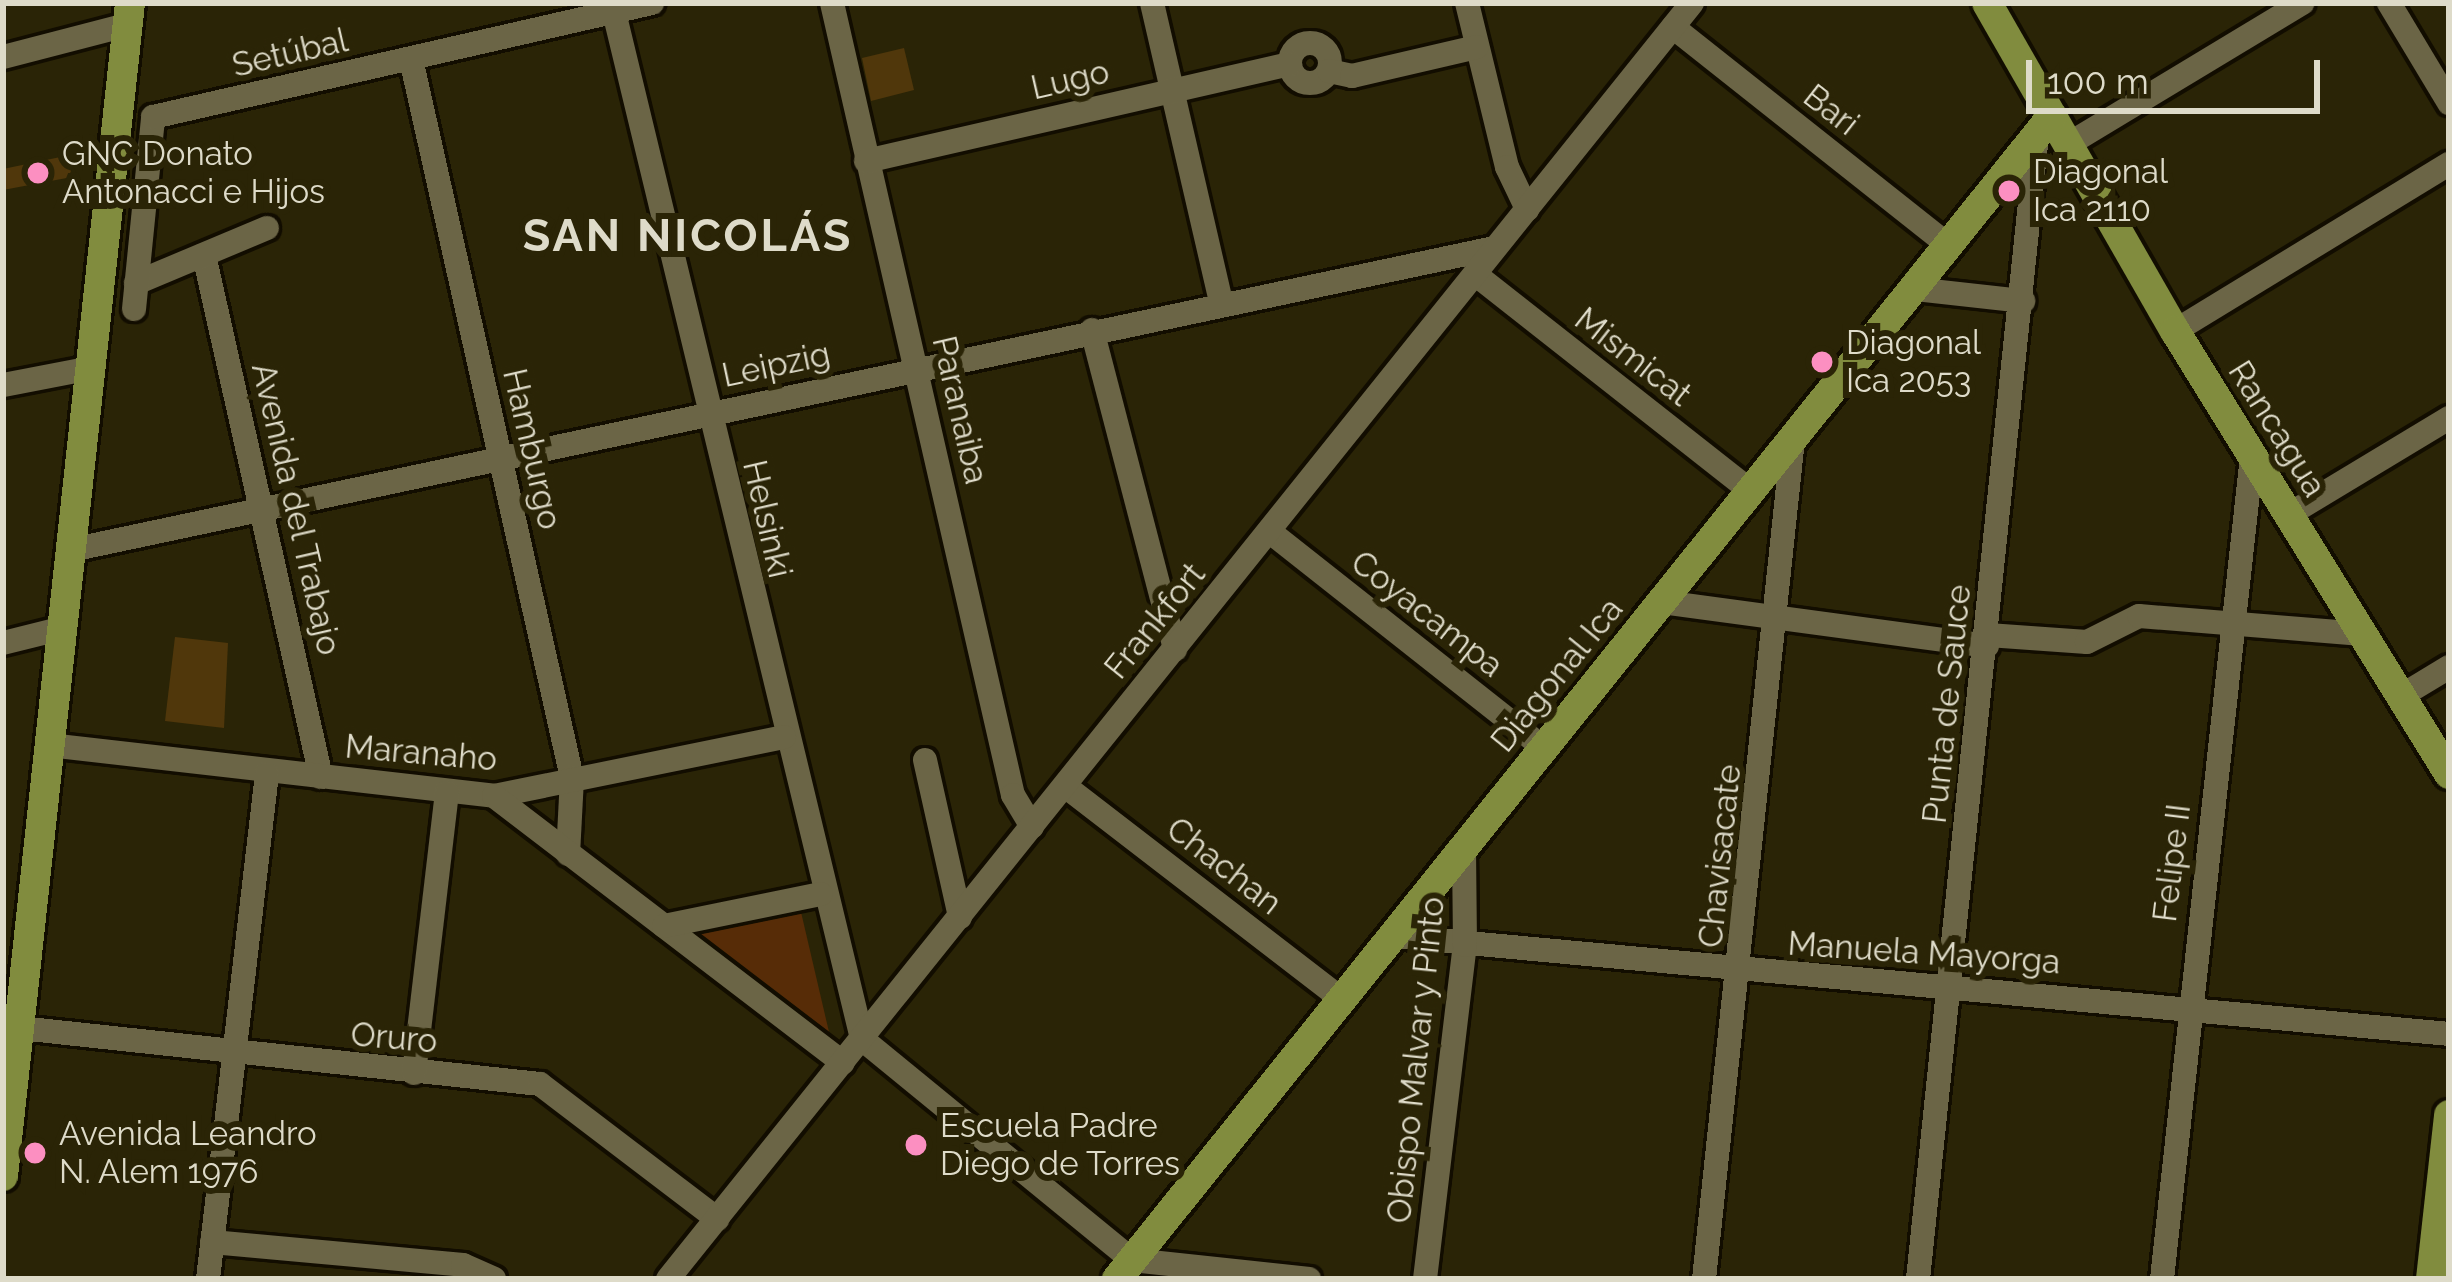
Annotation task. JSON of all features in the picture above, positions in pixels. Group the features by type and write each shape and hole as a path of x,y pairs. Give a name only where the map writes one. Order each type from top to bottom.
{"main road":[{"name":"Rancagua","path":"1987,3 2052,132 2449,775"},
{"path":"3,1176 129,14"},
{"name":"Diagonal Ica","path":"1138,1270 1160,1226 1342,999 1948,246 2052,132"},
{"path":"2431,1279 2449,1115"}],"street":[{"name":"Setúbal","path":"204,254 135,296 153,117 411,59 544,14 614,12 652,3"},
{"name":"Paranaiba","path":"832,3 1013,795 1032,827"},
{"path":"1151,3 1221,302"},
{"path":"1467,3 1527,208"},
{"name":"Frankfort","path":"670,1278 1692,3"},
{"path":"2052,132 2302,3"},
{"path":"2389,3 2449,103"},
{"name":"Helsinki","path":"614,12 820,894 862,1039"},
{"path":"3,57 129,14"},
{"name":"Bari","path":"1673,27 1948,246"},
{"name":"Lugo","path":"866,161 1290,64 1298,46 1318,44 1329,71 1352,76 1477,47"},
{"name":"Hamburgo","path":"411,59 573,786 568,854"},
{"name":"Punta de Sauce","path":"1918,1279 2023,301 2052,132"},
{"path":"2175,331 2449,164"},
{"path":"204,254 267,228"},
{"name":"Leipzig","path":"71,550 1221,302 1494,248"},
{"name":"Avenida del Trabajo","path":"204,254 321,777"},
{"name":"Mismicat","path":"1474,274 1751,491"},
{"path":"1914,289 2023,301"},
{"path":"1092,330 1174,649"},
{"path":"3,385 91,368"},
{"path":"2288,515 2449,418"},
{"name":"Chavisacate","path":"1704,1279 1741,972 1793,439"},
{"name":"Felipe II","path":"2162,1279 2188,1008 2252,456"},
{"name":"Coyacampa","path":"1269,531 1544,748"},
{"path":"1662,602 1988,640 2087,642 2139,616 2362,634"},
{"path":"3,643 63,628"},
{"path":"2401,696 2449,667"},
{"name":"Maranaho","path":"49,745 267,774 494,796 573,786 784,737"},
{"path":"925,760 960,917"},
{"path":"208,1279 267,774"},
{"name":"Chachan","path":"1065,786 1342,999"},
{"path":"414,1073 447,793"},
{"path":"494,796 843,1064"},
{"name":"Obispo Malvar y Pinto","path":"1425,1279 1465,945 1464,848"},
{"path":"664,926 820,894"},
{"name":"Manuela Mayorga","path":"1393,936 1741,972 2449,1034"},
{"name":"Oruro","path":"20,1028 233,1056 553,1088 717,1219"},
{"path":"862,1039 1138,1270 1310,1279"},
{"path":"212,1242 394,1269 463,1265 494,1279"}],"shaded area":[{"path":"801,912 829,1032 697,933"}],"building":[{"path":"904,48 914,90 871,101 862,58"},
{"name":"GNC Donato Antonacci e Hijos","path":"70,155 72,177 3,190 3,169"},
{"path":"175,637 228,643 224,728 165,721"}],"place":[{"name":"GNC Donato Antonacci e Hijos","path":"38,173"},
{"name":"Diagonal Ica 2110","path":"2009,191"},
{"name":"Diagonal Ica 2053","path":"1822,362"},
{"name":"Escuela Padre Diego de Torres","path":"916,1145"},
{"name":"Avenida Leandro N. Alem 1976","path":"35,1153"}],"district":[{"name":"SAN NICOLÁS","path":"688,236"}]}
